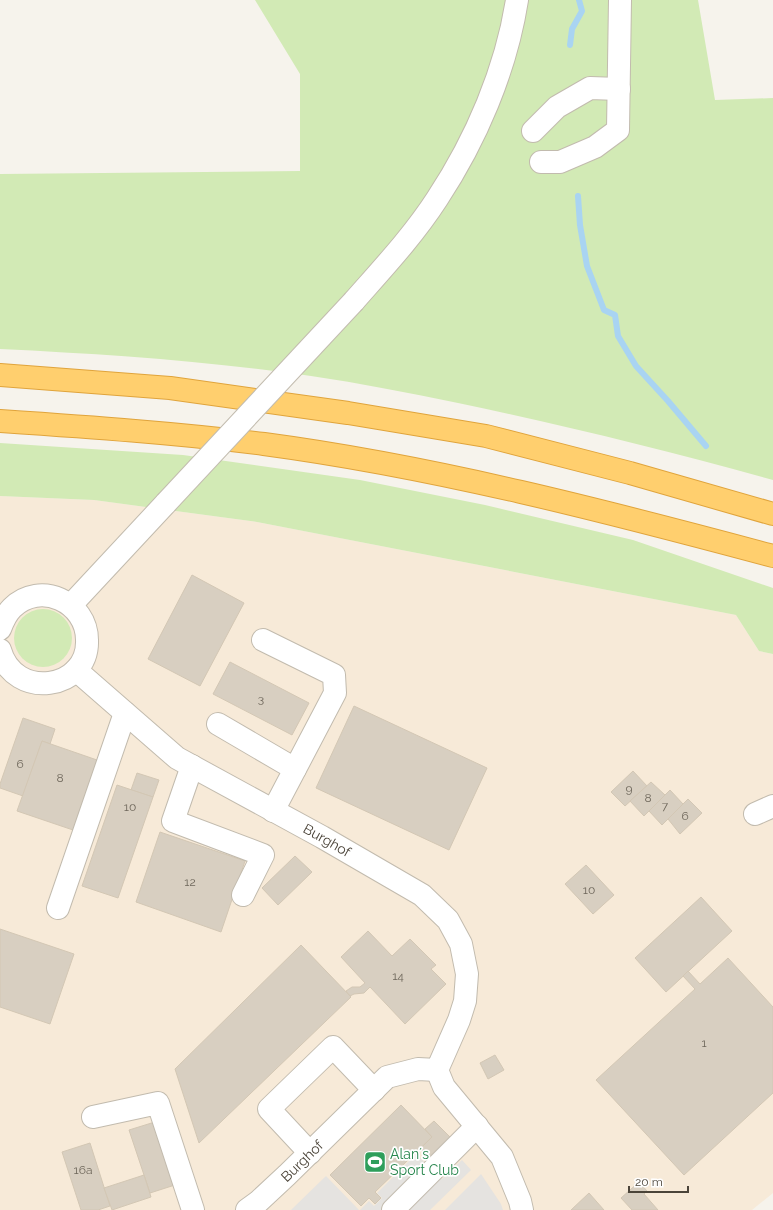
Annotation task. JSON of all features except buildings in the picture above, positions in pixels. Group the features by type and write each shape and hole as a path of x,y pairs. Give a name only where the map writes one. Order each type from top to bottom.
{"highway":[{"path":"0,375 170,388 348,413 486,436 630,473 773,514"},
{"path":"0,421 174,433 265,444 362,460 520,491 634,519 773,556"},
{"path":"630,473 773,499"}],"street":[{"path":"71,605 354,301 412,233 436,200 458,163 486,106 508,41 517,0"},
{"path":"541,162 560,162 595,147 618,130 620,0"},
{"path":"533,130 557,107 590,88 619,89"},
{"path":"0,650 5,676 19,677 30,682 42,684 55,683 66,678 76,670 82,662 88,642 84,622 78,613 71,605 60,599 47,595 35,596 22,600 12,608 1,621"},
{"path":"263,640 334,675 335,693 273,811"},
{"name":"Burghof","path":"76,670 177,758 322,837 422,895 448,920 461,944 467,974 465,1001 459,1020 437,1070 418,1069 387,1077 310,1154 258,1202 247,1210"},
{"path":"58,908 125,713"},
{"path":"218,724 296,769"},
{"path":"192,766 173,821 263,855 243,895"},
{"path":"310,1154 269,1109 333,1047 374,1090"},
{"path":"437,1070 444,1087 502,1157 520,1201 522,1210"},
{"path":"92,1117 158,1103 193,1210"},
{"path":"393,1210 477,1126"}],"shaded area":[{"path":"0,496 94,500 257,522 736,615 759,651 773,654 773,1193 752,1210 0,1210"},
{"path":"416,1154 442,1179 462,1160 471,1170 430,1210 360,1210 369,1201 374,1206 382,1198 377,1193"},
{"path":"481,1174 501,1204 503,1210 445,1210"},
{"path":"326,1176 359,1210 291,1210"}],"green space":[{"path":"255,0 698,0 715,100 773,98 773,480 577,429 384,388 311,376 195,362 0,349 0,174 300,171 300,74"},
{"path":"0,443 183,455 360,480 485,505 633,540 773,588 773,654 759,651 736,615 257,522 94,500 0,496"},
{"path":"37,609 49,609 64,617 72,632 72,644 64,659 49,667 37,667 22,659 14,644 14,632 22,617"}],"waterway":[{"path":"570,45 572,29 582,11 579,0"},
{"path":"578,196 580,225 587,266 604,310 615,315 618,336 636,366 706,446"}],"place":[{"name":"Alan´s Sport Club","path":"375,1162"}]}
